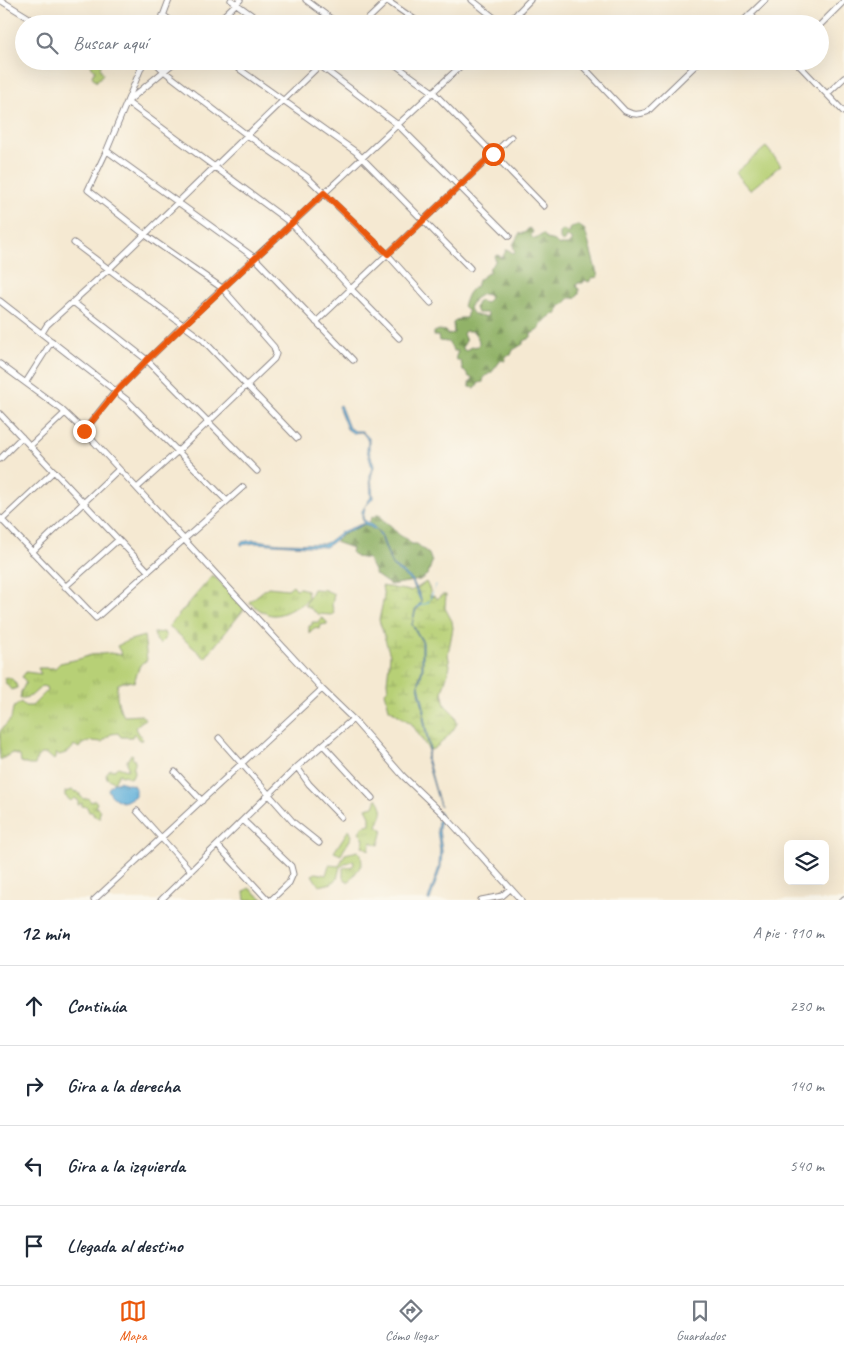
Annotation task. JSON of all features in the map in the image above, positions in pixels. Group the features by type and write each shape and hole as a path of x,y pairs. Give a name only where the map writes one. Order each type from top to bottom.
{"street":[{"path":"0,0 24,15"},
{"path":"163,15 169,0"},
{"path":"306,0 326,15"},
{"path":"373,15 387,0 408,15"},
{"path":"472,0 491,15"},
{"path":"515,15 530,0"},
{"path":"750,14 765,0"},
{"path":"223,15 236,1 253,15"},
{"path":"829,16 844,1"},
{"path":"518,12 521,15"},
{"path":"137,488 274,359 276,354 274,346 222,288 144,234 88,190 140,70"},
{"path":"240,70 356,152 470,268"},
{"path":"42,333 47,325 316,70"},
{"path":"325,70 398,125 509,236"},
{"path":"402,70 433,92 544,206"},
{"path":"84,431 116,392 184,324 456,70"},
{"path":"586,70 625,111 640,115 646,112 690,70"},
{"path":"804,70 844,112"},
{"path":"127,102 165,72 247,135 307,177 388,254 431,303"},
{"path":"827,94 844,78"},
{"path":"127,102 292,224 399,338"},
{"path":"316,322 511,137"},
{"path":"106,150 255,258 354,360"},
{"path":"74,243 203,340 297,438"},
{"path":"0,301 127,400 227,501"},
{"path":"73,302 147,360 257,471"},
{"path":"26,382 52,341"},
{"path":"0,364 65,413 84,431 322,689 353,719 404,776 442,813 521,900"},
{"path":"30,446 65,413"},
{"path":"0,414 148,571"},
{"path":"0,459 22,438"},
{"path":"32,552 119,469"},
{"path":"54,472 1,519 96,618 243,487"},
{"path":"65,587 118,540"},
{"path":"94,900 322,689"},
{"path":"161,900 297,767 353,719"},
{"path":"219,738 294,823 319,843"},
{"path":"323,745 372,798"},
{"path":"297,767 309,784 341,817"},
{"path":"175,772 202,801"},
{"path":"137,811 191,871"},
{"path":"218,846 270,900 289,882 293,874 290,866 243,820"},
{"path":"481,900 502,896 510,889"}],"green space":[{"path":"95,70 101,70 103,74 96,82 92,76"},
{"path":"766,147 781,165 750,190 735,173"},
{"path":"578,225 585,230 598,277 592,278 589,282 585,280 583,283 578,283 576,286 579,289 579,294 575,298 570,298 560,306 557,314 547,318 540,326 540,329 531,334 531,337 513,350 511,355 506,356 505,361 501,360 492,372 484,377 483,382 479,383 475,388 470,387 469,383 472,381 472,378 463,371 461,362 457,360 458,351 454,351 448,342 439,341 438,336 434,336 434,332 439,330 446,331 447,335 454,333 453,323 460,318 466,318 468,311 463,306 469,292 476,287 478,280 489,272 490,267 495,262 495,256 498,255 502,258 507,249 513,253 515,252 513,245 519,234 524,233 529,228 533,231 531,236 534,239 543,234 547,239 555,241 559,245 569,245 573,240 567,236 565,241 562,242 560,232 563,230 569,233 571,227","holes":["482,294 488,295 490,298 485,303 477,302 475,308 477,313 488,313 485,317 473,314 469,308 474,299","465,331 473,331 479,342 478,346 471,347 466,351 463,349 466,341 463,334"]},
{"path":"380,515 384,522 411,544 417,544 429,554 432,562 428,574 420,580 390,585 376,575 368,559 356,557 351,552 352,548 335,542 342,535 365,524 369,524 371,518"},
{"path":"213,575 245,608 205,658 169,626"},
{"path":"426,582 430,590 430,597 434,596 437,599 442,595 446,595 445,608 452,621 453,628 448,654 450,666 442,692 445,705 454,714 457,723 446,738 431,750 428,749 412,724 389,709 385,692 388,689 390,655 379,620 384,597 382,586 410,591"},
{"path":"293,585 296,589 307,590 308,598 303,604 285,612 274,615 265,613 249,602 268,587 288,589"},
{"path":"313,589 325,590 334,594 332,605 334,613 332,615 318,614 305,605"},
{"path":"321,618 327,624 321,625 320,629 314,628 309,633 309,626 312,625 312,622 319,622"},
{"path":"164,632 166,638 160,644 156,640 154,633"},
{"path":"144,636 147,660 140,665 134,682 126,681 118,684 117,692 119,705 124,716 142,715 145,719 135,727 143,740 139,740 134,733 132,737 121,737 118,733 111,734 102,742 92,741 82,744 79,748 74,745 66,753 59,755 57,753 54,760 47,754 40,754 35,765 21,762 20,756 12,753 0,760 0,731 11,719 13,708 21,702 25,706 32,706 47,691 46,687 42,686 31,696 20,699 26,682 22,677 26,672 41,674 38,668 55,668 60,663 91,655 110,653 122,655 117,646"},
{"path":"7,677 14,681 17,688 11,690 5,682 4,678"},
{"path":"131,754 135,760 132,777 121,776 119,773 114,782 107,778 106,774 110,769 114,770 118,767 128,769 127,761"},
{"path":"73,790 76,793 77,791 84,799 88,798 91,802 95,800 97,803 95,807 100,811 99,818 93,815 93,812 89,812 87,807 82,806 82,803 78,805 78,800 74,798 71,801 65,796 65,792"},
{"path":"377,798 382,815 377,826 383,830 379,845 371,842 369,850 362,846 364,839 359,832 363,826 370,824 370,816 366,808 374,806"},
{"path":"349,829 352,836 341,855 334,852"},
{"path":"358,851 361,854 362,864 349,882 343,878 343,868 353,866 353,860 340,867 337,879 332,883 319,886 312,875 316,873 326,875 329,865 339,866 345,854"},
{"path":"249,888 264,900 245,900 244,892"}],"water":[{"path":"340,405 349,428 355,431 362,431 369,438 369,451 374,466 371,477 373,498 365,507 363,519 381,534 392,565 412,579 421,602 412,582 392,566 377,531 365,524 342,534 326,547 255,543 241,545 241,542 254,540 323,544 341,532 364,523 362,518 362,511 371,497 370,476 372,467 367,450 368,440 362,432 353,433 347,429 338,406"},
{"path":"421,602 421,605 416,610 413,622 415,610"},
{"path":"412,624 423,642 423,668 419,685 425,711 424,717 430,749 427,758 440,806 426,759 429,749 418,686 422,668 422,642"},
{"path":"119,781 133,785 136,790 135,796 122,802 113,797 108,789 113,783"},
{"path":"439,812 441,813 439,830 442,851 441,867 430,900 428,900 439,867 440,850 437,830"}],"waterway":[{"path":"421,605 428,603 436,585"}],"route":[{"path":"84,431 116,392 147,360 324,193 388,254 493,154"}]}
